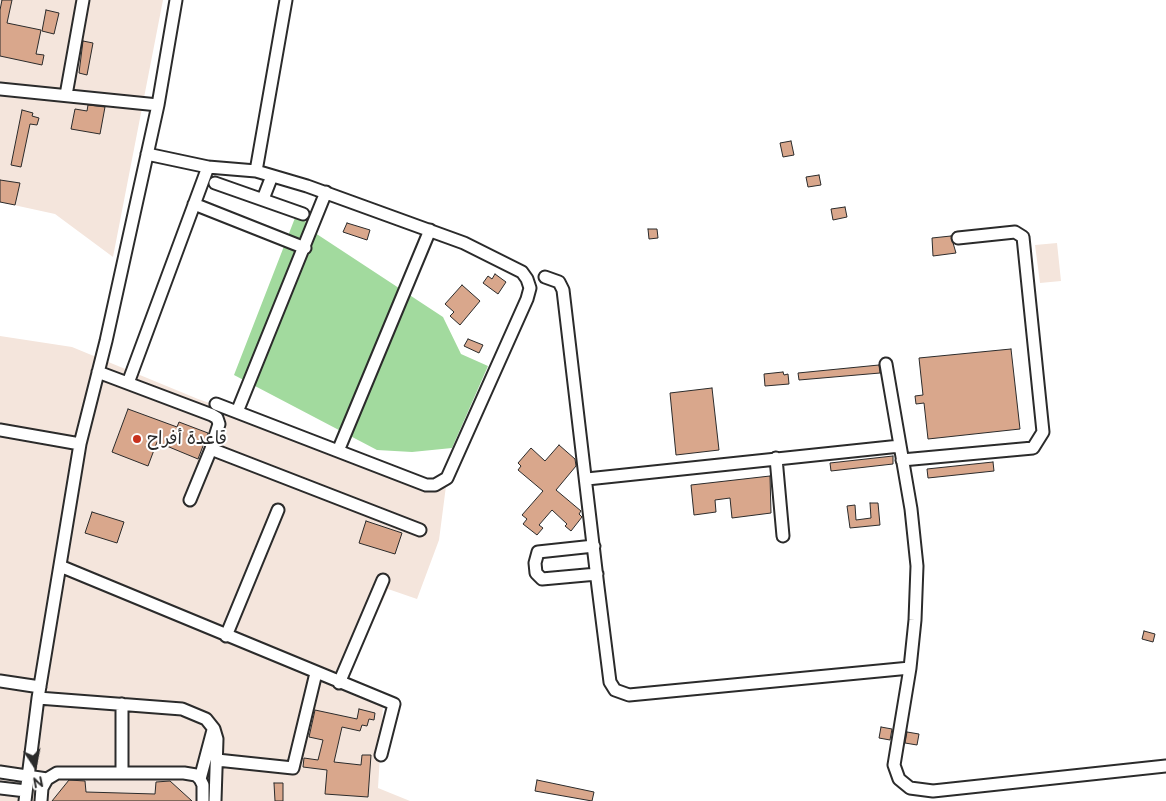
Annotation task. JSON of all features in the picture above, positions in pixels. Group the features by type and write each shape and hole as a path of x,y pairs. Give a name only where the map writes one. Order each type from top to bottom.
{"street":[{"path":"66,96 83,0"},
{"path":"0,788 25,796 39,693 80,444 158,105 176,0"},
{"path":"256,172 286,0"},
{"path":"0,89 158,105"},
{"path":"147,154 208,167 256,172 326,192 464,243 522,272 530,288 527,299 447,478 442,482 426,485 216,404"},
{"path":"128,383 208,167"},
{"path":"264,199 272,176"},
{"path":"215,183 303,214"},
{"path":"237,412 305,248 326,192"},
{"path":"194,204 305,248"},
{"path":"338,451 430,230"},
{"path":"902,460 1033,448 1043,432 1022,237 1015,232 958,238"},
{"path":"545,277 559,282 564,290 587,479 596,574 610,682 614,690 621,694 629,695 910,668"},
{"path":"886,364 917,566 915,620 910,668 894,765 899,779 910,788 933,791 1166,766"},
{"path":"98,372 217,418 219,424 211,449 190,500"},
{"path":"0,430 80,444"},
{"path":"587,479 900,446"},
{"path":"211,449 420,530"},
{"path":"776,458 783,536"},
{"path":"226,636 278,510"},
{"path":"594,546 538,552 535,563 536,573 542,579 596,574"},
{"path":"60,566 339,683 394,704 381,755"},
{"path":"339,683 383,580"},
{"path":"217,760 293,768 316,673"},
{"path":"0,681 39,693 122,704 182,709 206,719 214,729 217,739 215,801"},
{"path":"122,704 122,773"},
{"path":"200,779 214,729"},
{"path":"0,772 28,778 47,779"},
{"path":"41,801 42,788 47,779 57,773 184,773 196,775 200,779 203,785 202,801"}],"shaded area":[{"path":"0,0 163,0 113,257 55,214 0,202"},
{"path":"1057,243 1061,281 1040,283 1035,245"},
{"path":"0,336 72,347 198,399 446,486 439,540 417,599 388,589 343,689 383,705 378,788 410,801 0,801"}],"green space":[{"path":"300,205 305,208 306,227 443,317 461,354 488,366 452,448 412,452 377,450 234,375"}],"building":[{"path":"2,0 12,0 7,23 41,30 36,54 44,55 42,65 0,56 0,10"},
{"path":"46,10 59,13 54,34 42,31"},
{"path":"83,41 93,43 87,75 79,73"},
{"path":"88,105 105,107 100,134 71,129 75,109 87,111"},
{"path":"22,110 33,113 32,116 39,118 37,125 30,124 21,167 11,165"},
{"path":"791,141 794,155 783,157 780,143"},
{"path":"819,175 821,185 808,187 806,177"},
{"path":"0,180 20,183 15,205 0,202"},
{"path":"845,207 847,217 833,220 831,209"},
{"path":"347,223 370,230 367,240 343,232"},
{"path":"648,229 657,229 658,238 649,239"},
{"path":"951,236 956,253 933,256 932,238"},
{"path":"495,274 506,282 498,294 483,283 488,276 492,279"},
{"path":"462,285 480,301 460,325 450,316 454,312 445,304"},
{"path":"468,339 483,345 479,353 464,346"},
{"path":"1011,349 1020,429 928,439 924,403 916,404 915,396 923,395 919,358"},
{"path":"879,365 880,373 799,380 798,373"},
{"path":"783,372 784,375 788,374 789,384 765,386 764,374"},
{"path":"712,388 719,450 676,455 670,393"},
{"path":"128,409 177,427 179,422 208,433 198,459 157,442 148,466 112,452"},
{"path":"559,445 575,459 576,466 556,490 581,511 579,514 582,517 571,531 565,526 567,524 552,510 539,525 543,528 537,535 523,524 527,519 522,515 543,491 518,470 521,466 518,463 531,448 545,461"},
{"path":"893,456 893,464 831,471 830,463"},
{"path":"993,462 994,471 928,478 927,469"},
{"path":"770,476 771,513 732,518 730,498 715,500 716,512 694,515 691,485"},
{"path":"870,503 878,503 880,525 850,528 847,506 855,505 856,520 871,518"},
{"path":"92,512 124,522 117,543 85,533"},
{"path":"366,521 402,533 395,554 359,543"},
{"path":"1144,631 1155,634 1153,642 1142,639"},
{"path":"359,709 375,713 374,720 369,719 367,726 362,725 360,731 342,727 334,762 361,765 362,755 371,755 368,797 325,794 327,770 303,767 304,758 318,760 323,740 309,737 315,710 357,719"},
{"path":"881,727 892,729 890,740 879,738"},
{"path":"907,732 919,734 917,745 905,743"},
{"path":"69,780 85,781 86,792 155,794 156,782 170,781 192,801 52,801"},
{"path":"537,780 594,792 592,801 535,791"},
{"path":"274,783 283,783 283,801 275,801"}],"place":[{"name":"قاعدة أفراح","path":"137,439"}]}
